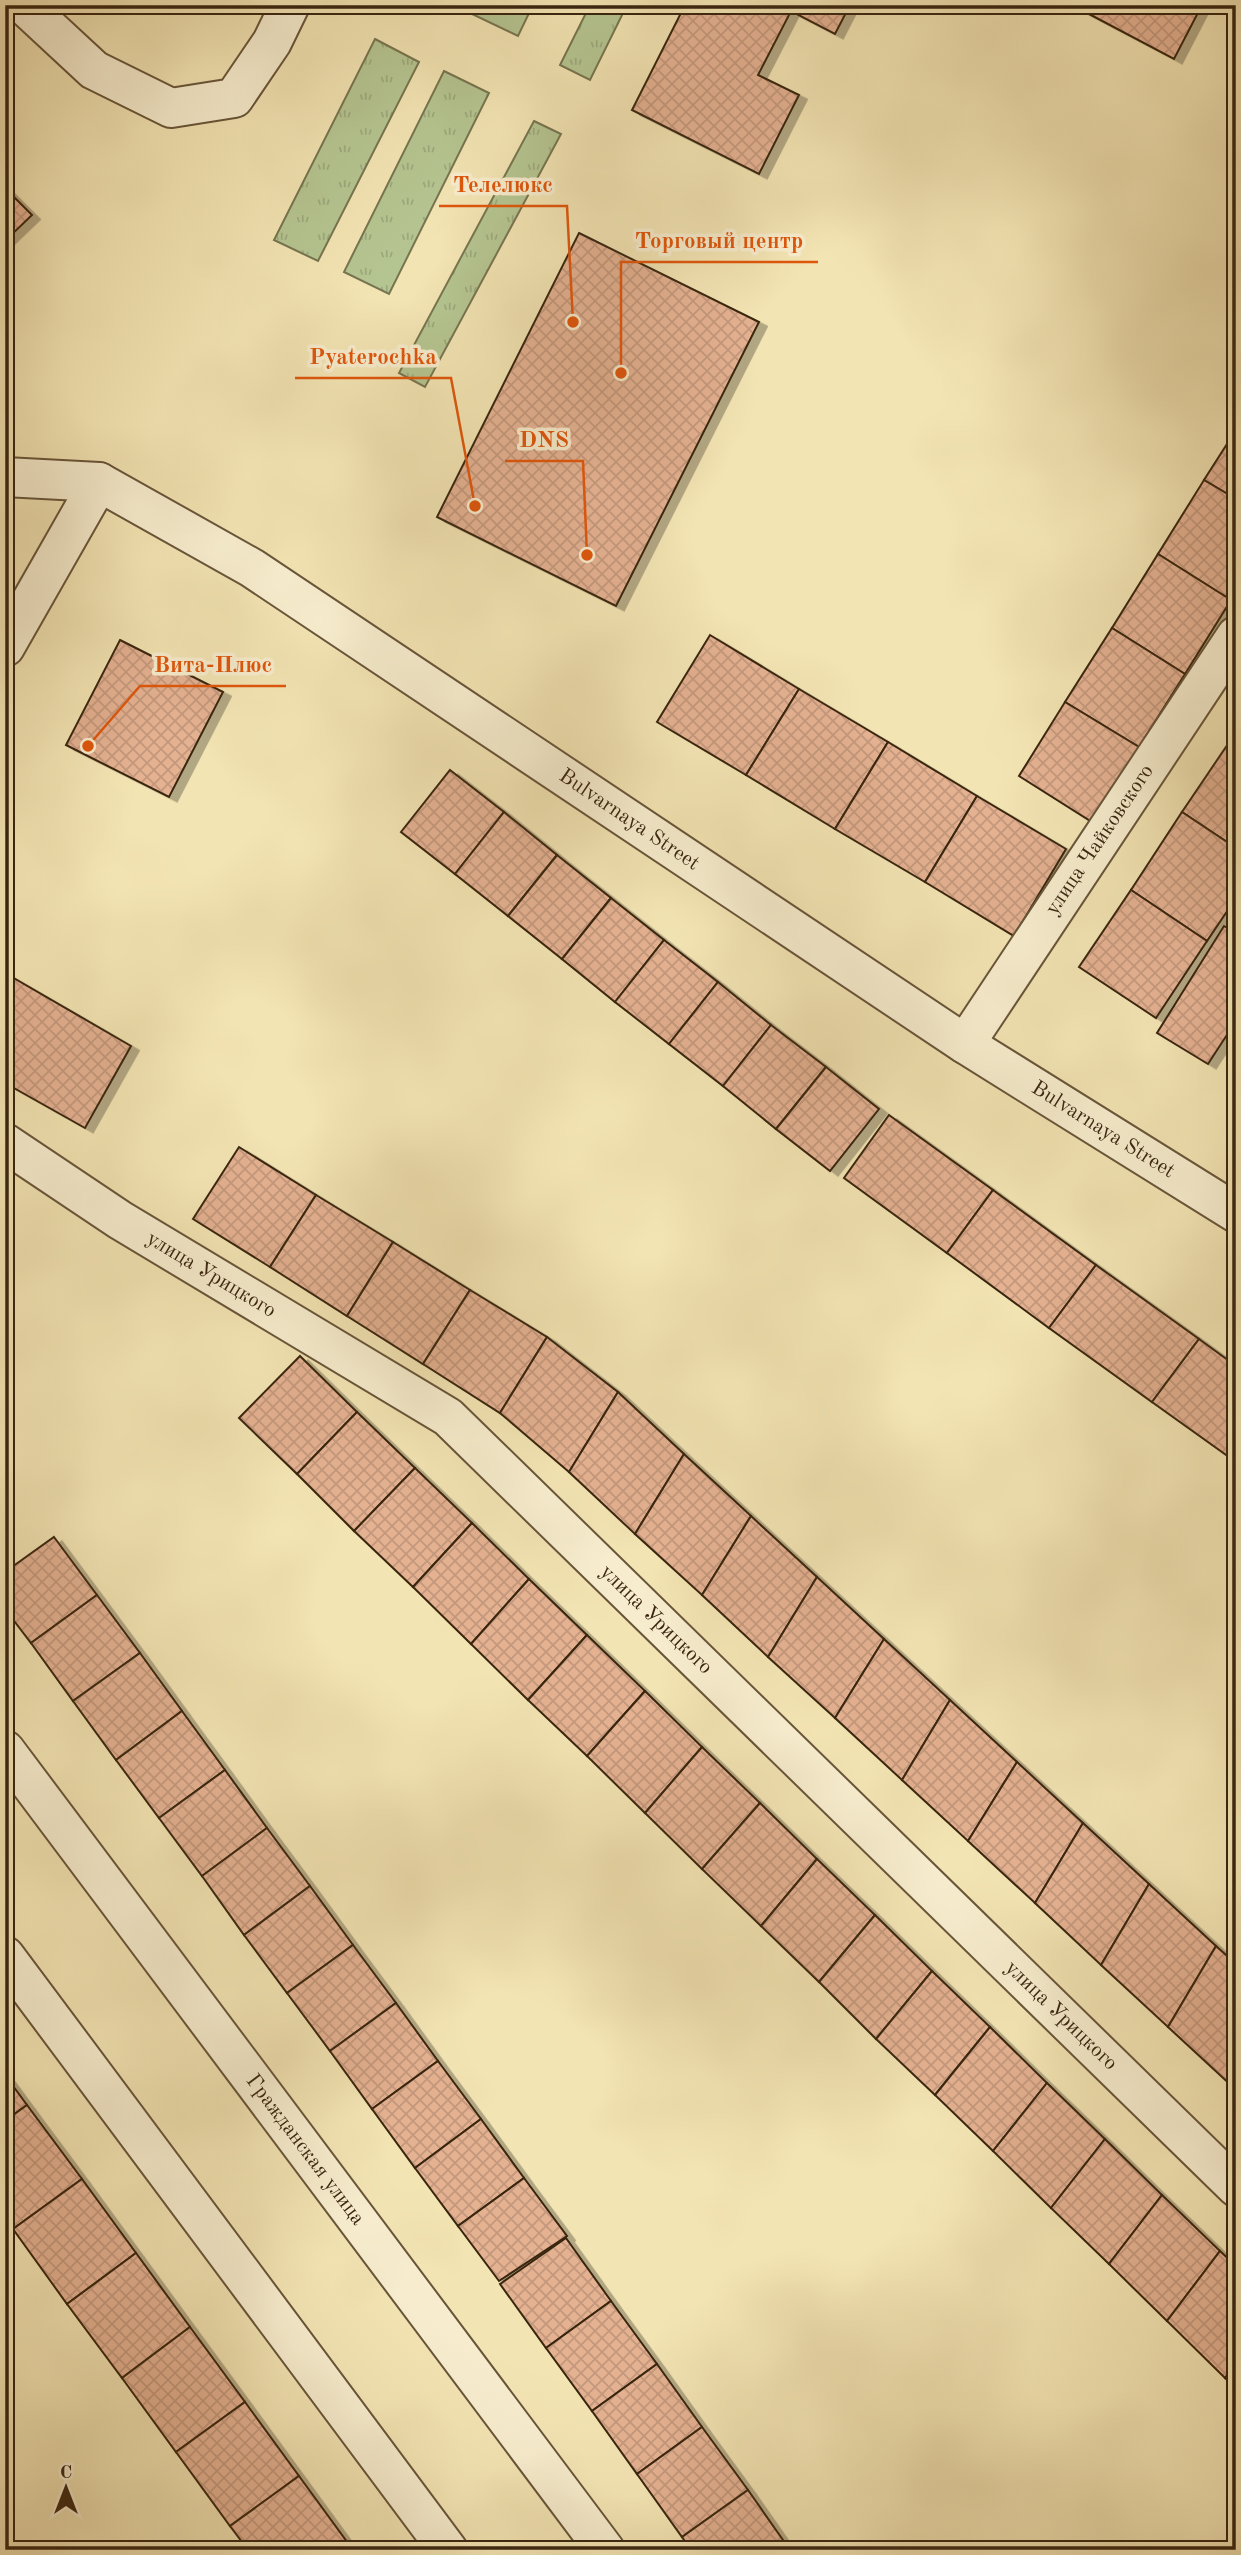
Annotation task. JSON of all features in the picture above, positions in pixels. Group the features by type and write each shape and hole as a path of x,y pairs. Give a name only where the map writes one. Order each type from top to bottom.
{"street":[{"path":"24,5 94,70 171,108 234,98 272,42 290,5"},
{"name":"Bulvarnaya Street","path":"5,477 99,482 253,568 965,1044 1236,1213"},
{"path":"5,647 99,482"},
{"name":"улица Чайковского","path":"965,1044 1236,636"},
{"name":"улица Урицкого","path":"5,1143 120,1220 448,1417 1236,2187"},
{"name":"Гражданская улица","path":"5,1750 605,2550"},
{"path":"5,1956 448,2550"}],"green space":[{"path":"476,5 533,5 518,36 472,14"},
{"path":"590,5 627,5 590,80 560,65"},
{"path":"375,39 419,62 318,261 274,240"},
{"path":"444,71 489,93 389,294 344,272"},
{"path":"534,121 561,134 425,387 399,373"}],"building":[{"path":"685,5 850,5 835,34 791,11 758,75 799,95 759,174 632,110"},
{"path":"1072,5 1202,5 1174,59"},
{"path":"5,188 32,215 5,241"},
{"path":"579,233 759,322 616,606 437,517"},
{"path":"1236,430 1236,499 1204,480"},
{"path":"1204,480 1236,499 1236,592 1231,600 1158,554"},
{"path":"1158,554 1231,600 1185,674 1112,628"},
{"path":"1112,628 1185,674 1139,747 1065,702"},
{"path":"710,635 799,689 746,775 657,722"},
{"path":"120,640 223,692 169,797 66,745"},
{"path":"799,689 888,742 835,829 746,775"},
{"path":"1065,702 1139,747 1092,822 1019,776"},
{"path":"1234,735 1236,736 1236,848 1182,812"},
{"path":"888,742 977,796 925,882 835,829"},
{"path":"450,770 504,812 455,874 401,832"},
{"path":"977,796 1066,849 1014,936 925,882"},
{"path":"504,812 557,855 508,916 455,874"},
{"path":"1182,812 1236,848 1236,898 1207,941 1131,890"},
{"path":"557,855 611,898 562,959 508,916"},
{"path":"1131,890 1207,941 1156,1018 1079,967"},
{"path":"611,898 664,940 615,1002 562,959"},
{"path":"1224,926 1236,933 1236,1021 1208,1064 1157,1033"},
{"path":"664,940 718,982 669,1044 615,1002"},
{"path":"5,973 131,1046 85,1128 5,1083"},
{"path":"718,982 771,1025 723,1086 669,1044"},
{"path":"771,1025 826,1067 776,1129 723,1086"},
{"path":"826,1067 879,1109 830,1171 776,1129"},
{"path":"889,1115 993,1190 947,1253 844,1178"},
{"path":"239,1147 316,1195 270,1267 193,1219"},
{"path":"993,1190 1096,1265 1049,1328 947,1253"},
{"path":"316,1195 393,1242 347,1316 270,1267"},
{"path":"393,1242 470,1290 423,1364 347,1316"},
{"path":"1096,1265 1199,1339 1152,1402 1049,1328"},
{"path":"470,1290 547,1337 500,1413 423,1364"},
{"path":"547,1337 618,1392 569,1472 500,1413"},
{"path":"1199,1339 1236,1366 1236,1462 1152,1402"},
{"path":"300,1356 357,1412 297,1474 239,1418"},
{"path":"618,1392 684,1454 635,1534 569,1472"},
{"path":"357,1412 415,1468 354,1531 297,1474"},
{"path":"684,1454 751,1516 702,1595 635,1534"},
{"path":"415,1468 472,1523 413,1587 354,1531"},
{"path":"751,1516 817,1577 768,1657 702,1595"},
{"path":"472,1523 529,1579 471,1644 413,1587"},
{"path":"54,1537 97,1595 31,1643 5,1609 5,1572"},
{"path":"817,1577 884,1639 835,1718 768,1657"},
{"path":"529,1579 587,1635 528,1700 471,1644"},
{"path":"97,1595 140,1653 73,1701 31,1643"},
{"path":"587,1635 645,1691 587,1756 528,1700"},
{"path":"884,1639 950,1700 902,1780 835,1718"},
{"path":"140,1653 182,1711 116,1760 73,1701"},
{"path":"645,1691 702,1747 645,1813 587,1756"},
{"path":"950,1700 1017,1762 968,1841 902,1780"},
{"path":"182,1711 225,1770 159,1818 116,1760"},
{"path":"702,1747 760,1803 702,1869 645,1813"},
{"path":"1017,1762 1083,1823 1035,1903 968,1841"},
{"path":"225,1770 267,1828 202,1876 159,1818"},
{"path":"760,1803 817,1859 761,1926 702,1869"},
{"path":"1083,1823 1149,1884 1101,1965 1035,1903"},
{"path":"267,1828 310,1886 244,1935 202,1876"},
{"path":"817,1859 875,1915 819,1982 761,1926"},
{"path":"1149,1884 1216,1946 1168,2027 1101,1965"},
{"path":"310,1886 353,1945 287,1993 244,1935"},
{"path":"875,1915 932,1971 876,2039 819,1982"},
{"path":"353,1945 396,2003 330,2051 287,1993"},
{"path":"1216,1946 1236,1964 1234,2088 1168,2027"},
{"path":"932,1971 990,2027 935,2095 876,2039"},
{"path":"396,2003 438,2061 372,2109 330,2051"},
{"path":"990,2027 1047,2083 993,2151 935,2095"},
{"path":"438,2061 481,2119 415,2168 372,2109"},
{"path":"5,2075 27,2105 5,2121"},
{"path":"1047,2083 1105,2139 1051,2208 993,2151"},
{"path":"27,2105 82,2179 13,2229 5,2218 5,2121"},
{"path":"481,2119 524,2178 458,2226 415,2168"},
{"path":"1105,2139 1162,2195 1109,2264 1051,2208"},
{"path":"524,2178 567,2236 499,2281 458,2226"},
{"path":"82,2179 136,2253 67,2304 13,2229"},
{"path":"1162,2195 1220,2251 1167,2321 1109,2264"},
{"path":"566,2238 611,2301 546,2348 500,2284"},
{"path":"1220,2251 1236,2266 1236,2363 1225,2378 1167,2321"},
{"path":"136,2253 190,2327 122,2378 67,2304"},
{"path":"611,2301 657,2364 592,2411 546,2348"},
{"path":"190,2327 245,2402 176,2452 122,2378"},
{"path":"1236,2363 1236,2388 1225,2378"},
{"path":"657,2364 702,2427 637,2474 592,2411"},
{"path":"245,2402 299,2476 230,2526 176,2452"},
{"path":"702,2427 748,2490 682,2537 637,2474"},
{"path":"299,2476 353,2550 248,2550 230,2526"},
{"path":"748,2490 790,2550 691,2550 682,2537"}],"place":[{"name":"Телелюкс","path":"573,322"},
{"name":"Торговый центр","path":"621,373"},
{"name":"Pyaterochka","path":"475,506"},
{"name":"DNS","path":"587,555"},
{"name":"Вита-Плюс","path":"88,746"}]}
